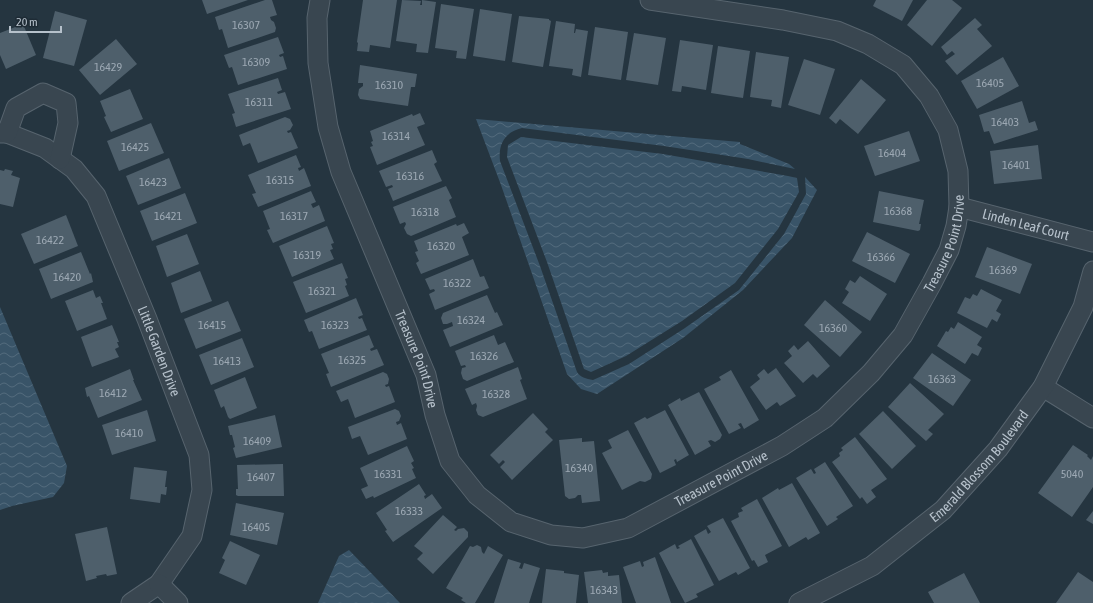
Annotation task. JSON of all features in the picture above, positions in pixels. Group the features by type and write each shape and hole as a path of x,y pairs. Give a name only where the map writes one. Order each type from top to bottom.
{"street":[{"name":"Treasure Point Drive","path":"319,1 317,18 318,63 328,127 341,172 426,375 435,415 450,461 477,495 512,522 551,535 583,538 628,528 782,446 824,418 871,373 903,335 932,283 948,250 956,226 960,207 958,171 948,130 929,96 902,66 868,44 837,31 783,20 650,0"},
{"path":"3,133 16,108 43,93 66,103 68,123 60,159"},
{"name":"Little Garden Drive","path":"3,133 45,148 74,169 96,196 147,319 199,455 202,490 192,536 159,584 131,603"},
{"name":"Linden Leaf Court","path":"960,207 1093,242"},
{"name":"Emerald Blossom Boulevard","path":"799,603 872,566 943,510 998,449 1043,387 1083,307 1093,271"},
{"path":"1043,387 1093,418"},
{"path":"159,584 178,603"}],"water":[{"path":"476,119 740,142 740,144 789,164 795,169 748,159 664,146 522,128 511,132 507,136 500,149 500,161 540,266 577,372 590,380 629,364 685,328 739,290 784,234 806,194 805,177 817,190 792,238 743,290 683,338 597,394 581,389 567,374 501,185"},
{"path":"521,137 663,154 788,176 797,178 799,192 778,229 735,283 682,321 626,356 591,372 584,369 547,262 507,157 508,145"},
{"path":"0,307 67,466 64,483 53,497 0,510"},
{"path":"349,550 400,603 318,603 339,556"}],"building":[{"path":"202,0 248,0 207,14"},
{"path":"265,0 272,0 277,15 270,17 276,28 275,32 228,48 222,29 219,30 215,17"},
{"path":"363,0 397,0 390,48 370,45 369,52 357,51"},
{"path":"402,0 421,1 420,5 422,5 422,0 436,2 428,53 416,52 417,44 396,41"},
{"path":"876,0 913,0 902,21 873,6"},
{"path":"927,0 952,0 962,8 932,46 907,25"},
{"path":"441,4 474,9 466,59 456,58 457,51 435,48"},
{"path":"480,9 512,14 505,61 473,56"},
{"path":"55,11 87,20 74,66 43,58"},
{"path":"519,16 549,19 551,21 543,67 512,62"},
{"path":"975,18 982,25 977,29 992,46 957,75 945,61 955,54 952,51 947,55 941,47"},
{"path":"556,21 575,24 574,33 576,29 588,31 581,77 572,75 573,69 549,66"},
{"path":"23,24 36,55 6,69 0,55 0,33"},
{"path":"595,27 628,32 621,80 588,75"},
{"path":"634,33 666,38 658,85 626,80"},
{"path":"278,37 284,53 279,55 280,57 283,56 287,69 238,85 232,67 229,68 224,55"},
{"path":"116,39 137,64 100,95 79,70"},
{"path":"680,40 713,45 706,90 682,86 681,92 672,91"},
{"path":"718,46 750,51 743,98 711,93"},
{"path":"756,52 789,57 781,108 771,106 772,100 750,97"},
{"path":"1003,57 1019,86 977,109 961,81"},
{"path":"804,59 835,69 820,115 788,105"},
{"path":"360,65 417,74 415,87 411,87 408,106 360,99 358,95 359,89 363,86 363,83 358,83"},
{"path":"278,78 282,90 277,92 278,94 285,92 291,109 236,127 232,114 235,113 228,94"},
{"path":"861,79 886,100 858,134 840,119 836,124 829,118"},
{"path":"130,89 143,119 111,132 104,117 106,116 100,101"},
{"path":"1022,101 1029,123 1035,121 1038,130 994,144 989,131 984,132 979,115"},
{"path":"420,113 425,124 417,127 425,145 377,165 370,147 373,146 371,142 373,141 370,131 412,114 413,116"},
{"path":"285,117 290,119 293,125 290,130 287,131 288,133 291,132 298,148 258,163 250,143 243,146 239,135"},
{"path":"151,123 164,153 119,171 107,141"},
{"path":"909,131 920,161 875,176 864,146"},
{"path":"1038,145 1042,179 994,184 990,151"},
{"path":"432,150 437,162 434,164 442,181 393,201 388,189 393,187 392,185 386,187 379,171"},
{"path":"296,155 301,167 298,168 299,171 304,168 311,186 258,207 252,194 256,193 248,175"},
{"path":"169,158 181,188 138,205 126,176"},
{"path":"5,169 13,171 11,175 20,178 13,207 0,204 0,170 4,171"},
{"path":"446,186 452,198 449,200 456,217 411,236 407,234 404,228 406,224 405,222 400,224 393,207"},
{"path":"311,191 316,202 311,204 313,208 319,205 325,221 273,243 267,230 270,229 263,211"},
{"path":"879,191 924,200 919,224 921,224 920,230 918,231 873,222"},
{"path":"185,193 197,223 152,241 140,211"},
{"path":"66,215 78,246 34,264 21,234"},
{"path":"464,223 469,233 462,237 469,255 421,274 416,263 419,261 415,252 418,251 414,241 456,224 457,226"},
{"path":"327,226 334,243 331,244 333,249 330,250 334,259 292,277 279,246"},
{"path":"867,232 910,254 895,283 852,261"},
{"path":"187,234 199,264 167,277 156,246"},
{"path":"987,247 1032,264 1020,294 975,277"},
{"path":"81,252 90,274 91,273 93,282 51,299 39,269"},
{"path":"473,259 480,277 484,276 489,288 435,310 429,294 435,291 434,289 430,290 425,279"},
{"path":"342,263 348,278 345,279 347,285 345,286 349,296 306,313 293,282"},
{"path":"200,271 212,301 181,313 171,283"},
{"path":"860,276 887,294 870,321 842,303 849,292 845,289 850,280 855,283"},
{"path":"981,289 1002,300 996,311 1001,314 997,322 992,319 987,328 957,313 965,297 970,299 973,294 977,296"},
{"path":"93,290 96,298 100,296 107,319 77,331 65,301"},
{"path":"487,295 495,313 497,312 503,325 450,347 443,330 453,326 452,322 443,324 441,318 443,313"},
{"path":"356,298 363,315 358,317 359,319 362,318 367,330 319,349 312,331 309,332 304,320"},
{"path":"825,300 862,332 840,357 804,325"},
{"path":"228,301 241,331 196,349 184,319"},
{"path":"958,322 982,337 977,345 982,348 978,356 972,353 965,364 937,346 946,331 948,332 951,327 954,329"},
{"path":"112,325 119,342 117,342 119,347 115,349 119,357 92,367 81,337"},
{"path":"369,335 374,347 370,349 371,351 377,349 384,365 331,387 326,374 329,373 321,354"},
{"path":"494,335 498,345 505,342 514,362 467,381 463,379 461,373 462,368 466,367 465,365 461,366 455,351"},
{"path":"242,338 254,367 211,385 199,355"},
{"path":"808,341 830,366 817,378 813,374 803,383 784,363 792,356 788,351 794,345 798,350"},
{"path":"932,353 971,380 953,406 913,378"},
{"path":"518,367 522,379 520,380 527,399 483,417 478,415 476,403 472,405 465,389"},
{"path":"776,368 796,396 780,406 777,402 766,410 750,387 760,379 757,375 764,369 768,374"},
{"path":"130,369 142,400 98,418 89,396 87,397 85,388"},
{"path":"731,370 759,420 744,429 741,423 738,424 741,428 729,434 704,389 721,380 719,377"},
{"path":"383,372 387,374 389,379 388,384 385,385 386,387 389,386 395,402 355,418 348,399 341,402 336,391"},
{"path":"245,377 257,408 230,419 224,406 221,408 214,390"},
{"path":"910,383 944,414 928,430 933,434 926,441 888,407"},
{"path":"699,392 722,435 720,439 715,442 711,440 708,441 711,446 695,455 668,405 680,398 681,401"},
{"path":"395,409 399,411 401,416 399,421 396,422 397,425 401,423 407,439 368,455 360,436 352,439 348,427"},
{"path":"147,410 156,441 112,455 102,425"},
{"path":"665,410 689,455 677,462 676,459 674,460 676,465 660,473 634,423 645,417 647,419"},
{"path":"883,411 916,446 892,469 859,434"},
{"path":"533,413 548,429 545,432 553,440 512,480 500,467 505,462 503,460 499,464 490,455"},
{"path":"275,415 282,447 236,458 233,448 235,447 232,435 230,435 228,426"},
{"path":"628,430 652,474 651,479 645,482 640,481 622,490 602,453 612,448 608,440"},
{"path":"855,437 887,479 871,490 876,497 867,504 862,497 860,499 832,462 840,456 839,453 843,450 841,448"},
{"path":"582,438 582,442 594,441 600,501 582,503 581,495 569,499 565,496 559,440"},
{"path":"1073,445 1088,455 1087,456 1091,460 1093,456 1093,487 1072,517 1038,493"},
{"path":"407,446 414,461 411,463 414,468 412,469 416,478 374,498 373,496 366,499 361,489 368,486 360,468"},
{"path":"825,462 853,506 836,517 838,519 827,526 796,478 811,469 814,474 816,473 814,469"},
{"path":"283,464 284,496 236,495 236,489 238,489 237,465"},
{"path":"134,467 167,471 165,487 167,487 166,495 161,494 160,503 130,499"},
{"path":"792,483 820,533 808,540 806,537 789,547 762,498 778,488 779,490"},
{"path":"419,484 426,495 424,496 425,499 432,494 442,508 393,542 385,531 387,530 376,513"},
{"path":"757,499 782,546 765,555 768,562 758,567 754,560 752,561 731,521 739,517 738,513 743,511 741,508"},
{"path":"236,503 284,513 277,545 230,535"},
{"path":"1093,511 1093,524 1086,520"},
{"path":"443,515 457,527 454,530 456,531 464,528 468,532 468,537 433,574 417,559 423,553 414,546"},
{"path":"723,518 750,568 738,575 736,572 719,581 694,536 706,529 708,534 711,532 707,526"},
{"path":"107,527 117,574 96,576 97,578 86,581 75,534"},
{"path":"691,539 714,585 696,594 698,597 685,603 659,553 675,544 677,549 680,548 678,546"},
{"path":"230,541 260,555 246,585 219,573 225,560 222,558"},
{"path":"477,545 481,547 484,554 488,546 503,555 475,603 466,603 461,600 463,598 446,588 470,546 473,547"},
{"path":"655,557 671,603 636,603 623,567 640,561 642,567 644,566 643,562"},
{"path":"508,559 521,563 519,568 522,569 524,563 540,568 529,603 494,603"},
{"path":"546,569 564,571 564,573 579,575 576,603 542,603"},
{"path":"602,570 603,573 608,572 608,576 619,575 622,603 588,603 584,572"},
{"path":"1078,572 1093,582 1093,603 1056,603"},
{"path":"964,573 980,603 934,603 928,592"}]}
